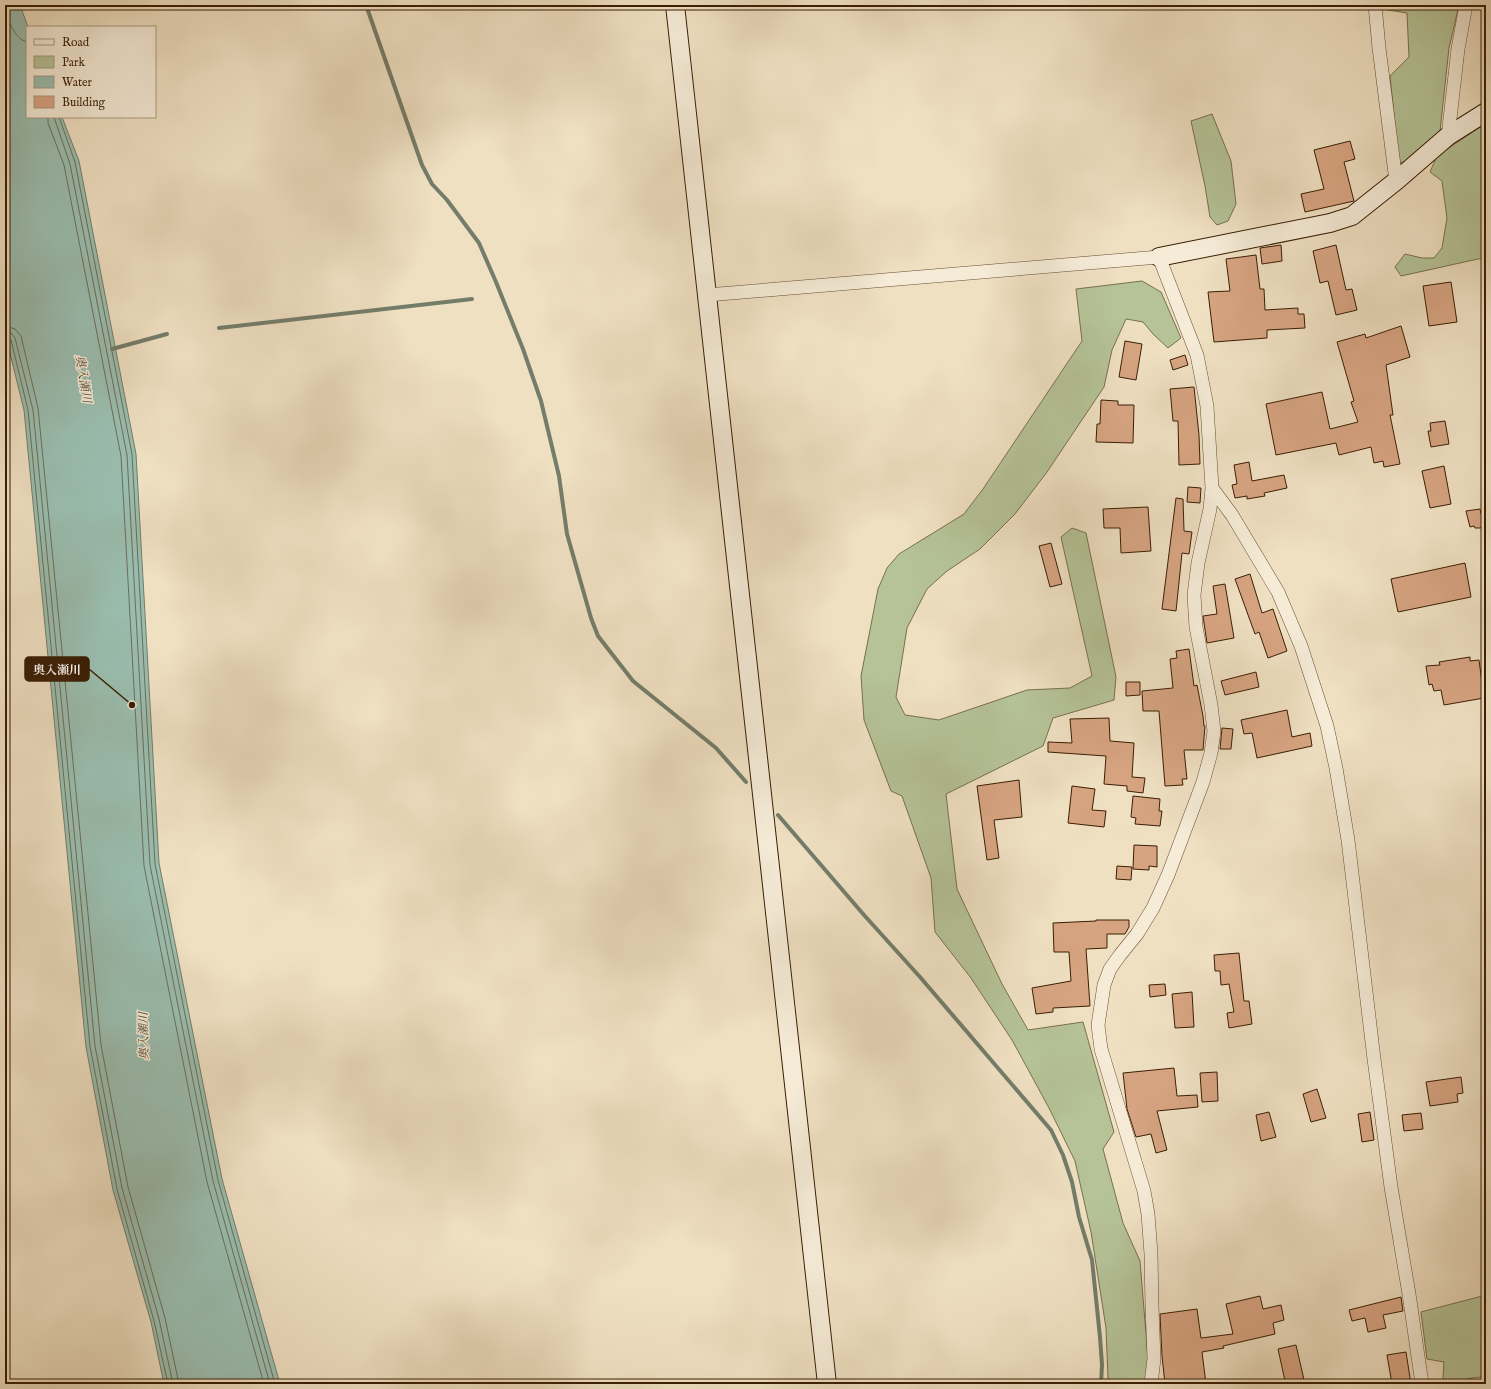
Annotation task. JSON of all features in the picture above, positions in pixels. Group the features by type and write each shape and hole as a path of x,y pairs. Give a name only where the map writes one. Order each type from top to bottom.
{"street":[{"path":"675,5 827,1384"},
{"path":"1375,5 1396,181"},
{"path":"1448,136 1458,49 1466,5"},
{"path":"707,295 1159,257 1342,220 1352,216 1396,181 1448,136 1486,112"},
{"path":"1152,1384 1154,1359 1152,1254 1148,1214 1144,1191 1101,1049 1098,1025 1104,985 1110,969 1120,954 1138,934 1153,908 1168,875 1203,782 1211,753 1214,731 1211,705 1196,627 1194,594 1198,563 1210,509 1212,488 1207,406 1197,355 1159,257"},
{"path":"1212,488 1232,515 1278,592 1301,646 1327,726 1336,768 1348,840 1389,1172 1422,1384"}],"green space":[{"path":"1382,5 1459,5 1449,48 1440,131 1409,161 1399,163 1390,76 1409,57 1407,13 1382,9"},
{"path":"1212,114 1231,161 1236,204 1228,221 1217,225 1210,217 1191,121"},
{"path":"1486,123 1486,259 1478,259 1401,276 1395,267 1405,254 1422,258 1434,258 1442,248 1447,218 1442,181 1430,172 1437,156"},
{"path":"1142,281 1161,292 1181,338 1168,348 1143,322 1126,319 1112,350 1104,387 1047,472 1015,514 980,549 947,571 927,589 907,628 896,697 905,715 939,720 1027,690 1070,688 1092,676 1061,537 1072,528 1086,533 1116,677 1114,700 1053,718 1043,746 946,794 957,889 1002,984 1028,1030 1083,1022 1114,1132 1103,1149 1123,1223 1140,1261 1149,1370 1146,1384 1107,1384 1106,1328 1091,1232 1075,1161 1049,1108 1012,1040 971,978 935,932 931,878 902,796 891,791 864,720 861,676 878,589 887,568 899,554 964,514 983,489 1082,341 1076,289"},
{"path":"1486,1295 1486,1376 1467,1379 1467,1384 1445,1384 1443,1378 1444,1362 1427,1359 1421,1312"}],"water":[{"path":"5,5 20,5 28,26 26,26 26,118 62,118 79,161 136,454 159,863 222,1179 280,1384 164,1384 151,1322 113,1190 86,1047 24,410 5,333"}],"building":[{"path":"1350,141 1355,159 1344,162 1354,201 1305,212 1301,194 1324,189 1314,150"},
{"path":"1281,245 1282,261 1262,264 1260,248"},
{"path":"1336,245 1346,290 1352,289 1357,310 1336,315 1328,281 1320,283 1313,251"},
{"path":"1256,255 1260,289 1264,289 1265,310 1298,308 1298,314 1304,314 1305,328 1267,330 1267,338 1214,342 1208,292 1230,291 1226,259"},
{"path":"1451,282 1457,322 1429,326 1423,286"},
{"path":"1401,326 1410,357 1386,365 1393,415 1390,415 1400,464 1384,467 1383,461 1374,463 1371,447 1339,455 1336,443 1276,455 1266,404 1322,392 1330,429 1358,422 1351,402 1354,401 1337,342 1365,334 1366,338"},
{"path":"1125,341 1142,344 1136,380 1119,377"},
{"path":"1185,355 1188,365 1173,370 1170,360"},
{"path":"1194,387 1199,435 1200,464 1179,465 1178,421 1173,421 1170,389"},
{"path":"1101,400 1118,401 1118,405 1134,405 1133,443 1096,442 1097,424 1100,424"},
{"path":"1445,421 1449,444 1431,447 1428,431 1431,431 1430,423"},
{"path":"1249,462 1252,481 1284,475 1287,488 1264,493 1265,496 1247,499 1247,496 1235,498 1232,485 1237,484 1234,465"},
{"path":"1444,466 1451,504 1430,508 1422,471"},
{"path":"1188,487 1201,488 1200,503 1187,502"},
{"path":"1176,498 1183,499 1184,531 1192,532 1189,554 1182,553 1176,611 1162,609"},
{"path":"1148,507 1151,551 1121,553 1120,528 1104,528 1103,509"},
{"path":"1480,509 1481,514 1486,513 1486,526 1480,528 1475,528 1474,526 1470,527 1466,511"},
{"path":"1051,543 1062,584 1050,587 1039,546"},
{"path":"1465,563 1471,597 1398,612 1391,579"},
{"path":"1250,574 1262,613 1273,609 1287,651 1268,658 1259,632 1255,634 1235,579"},
{"path":"1225,584 1234,638 1207,643 1203,616 1217,614 1213,586"},
{"path":"1189,649 1194,686 1197,685 1205,726 1203,750 1184,750 1187,779 1182,779 1183,785 1165,786 1159,711 1143,711 1142,691 1173,688 1170,659 1177,658 1176,651"},
{"path":"1470,657 1470,661 1479,660 1484,698 1444,705 1441,690 1434,691 1432,684 1429,685 1426,666 1440,665 1439,662"},
{"path":"1256,672 1259,687 1225,695 1221,681"},
{"path":"1126,682 1140,682 1140,695 1126,696"},
{"path":"1287,710 1292,737 1310,733 1312,746 1257,758 1252,733 1244,734 1241,720"},
{"path":"1109,718 1110,741 1134,743 1132,777 1145,778 1143,793 1127,791 1127,786 1104,784 1106,756 1048,752 1048,742 1072,743 1070,719"},
{"path":"1222,728 1233,729 1231,749 1220,749"},
{"path":"1019,780 1022,817 994,820 999,858 987,860 977,786"},
{"path":"1072,786 1095,789 1092,810 1106,811 1104,827 1068,823"},
{"path":"1133,796 1160,799 1159,811 1162,811 1160,826 1135,824 1136,818 1131,817"},
{"path":"1134,845 1157,846 1157,867 1149,866 1149,870 1133,869"},
{"path":"1117,866 1132,867 1131,880 1116,879"},
{"path":"1096,920 1129,920 1129,927 1125,934 1107,934 1107,948 1086,949 1090,1006 1053,1008 1053,1012 1036,1014 1032,988 1071,981 1069,952 1054,952 1053,923"},
{"path":"1239,953 1244,1001 1249,1001 1252,1024 1229,1028 1227,1013 1234,1012 1229,984 1221,985 1220,971 1215,971 1214,955"},
{"path":"1165,984 1166,995 1150,997 1149,985"},
{"path":"1192,992 1194,1027 1175,1028 1172,994"},
{"path":"1174,1068 1177,1096 1197,1095 1198,1107 1157,1111 1167,1150 1156,1153 1151,1134 1136,1137 1127,1109 1123,1073"},
{"path":"1217,1072 1218,1101 1202,1102 1200,1073"},
{"path":"1461,1077 1463,1093 1457,1094 1458,1102 1430,1106 1426,1082"},
{"path":"1317,1089 1326,1118 1311,1122 1303,1094"},
{"path":"1269,1112 1276,1137 1261,1141 1256,1115"},
{"path":"1370,1112 1374,1140 1362,1142 1358,1114"},
{"path":"1421,1113 1423,1129 1404,1131 1402,1115"},
{"path":"1260,1296 1263,1309 1281,1305 1284,1320 1273,1323 1275,1334 1223,1346 1224,1348 1202,1352 1206,1384 1165,1384 1160,1314 1197,1309 1201,1338 1233,1334 1226,1304"},
{"path":"1401,1297 1403,1311 1383,1315 1386,1328 1368,1332 1365,1318 1352,1321 1349,1310"},
{"path":"1296,1345 1305,1384 1291,1384 1290,1380 1285,1381 1278,1349"},
{"path":"1406,1352 1411,1384 1392,1384 1387,1355"}],"waterway":[{"path":"366,5 422,165 432,184 447,200 479,243 523,349 541,401 559,476 567,534 591,618 598,636 633,681 716,748 746,782"},
{"path":"219,328 472,299"},
{"path":"112,349 167,334"},
{"path":"778,815 864,915 920,977 1051,1130 1063,1155 1072,1182 1079,1217 1092,1260 1100,1337 1102,1365 1101,1384"}],"place":[{"name":"奥入瀬川","path":"132,705"}]}
